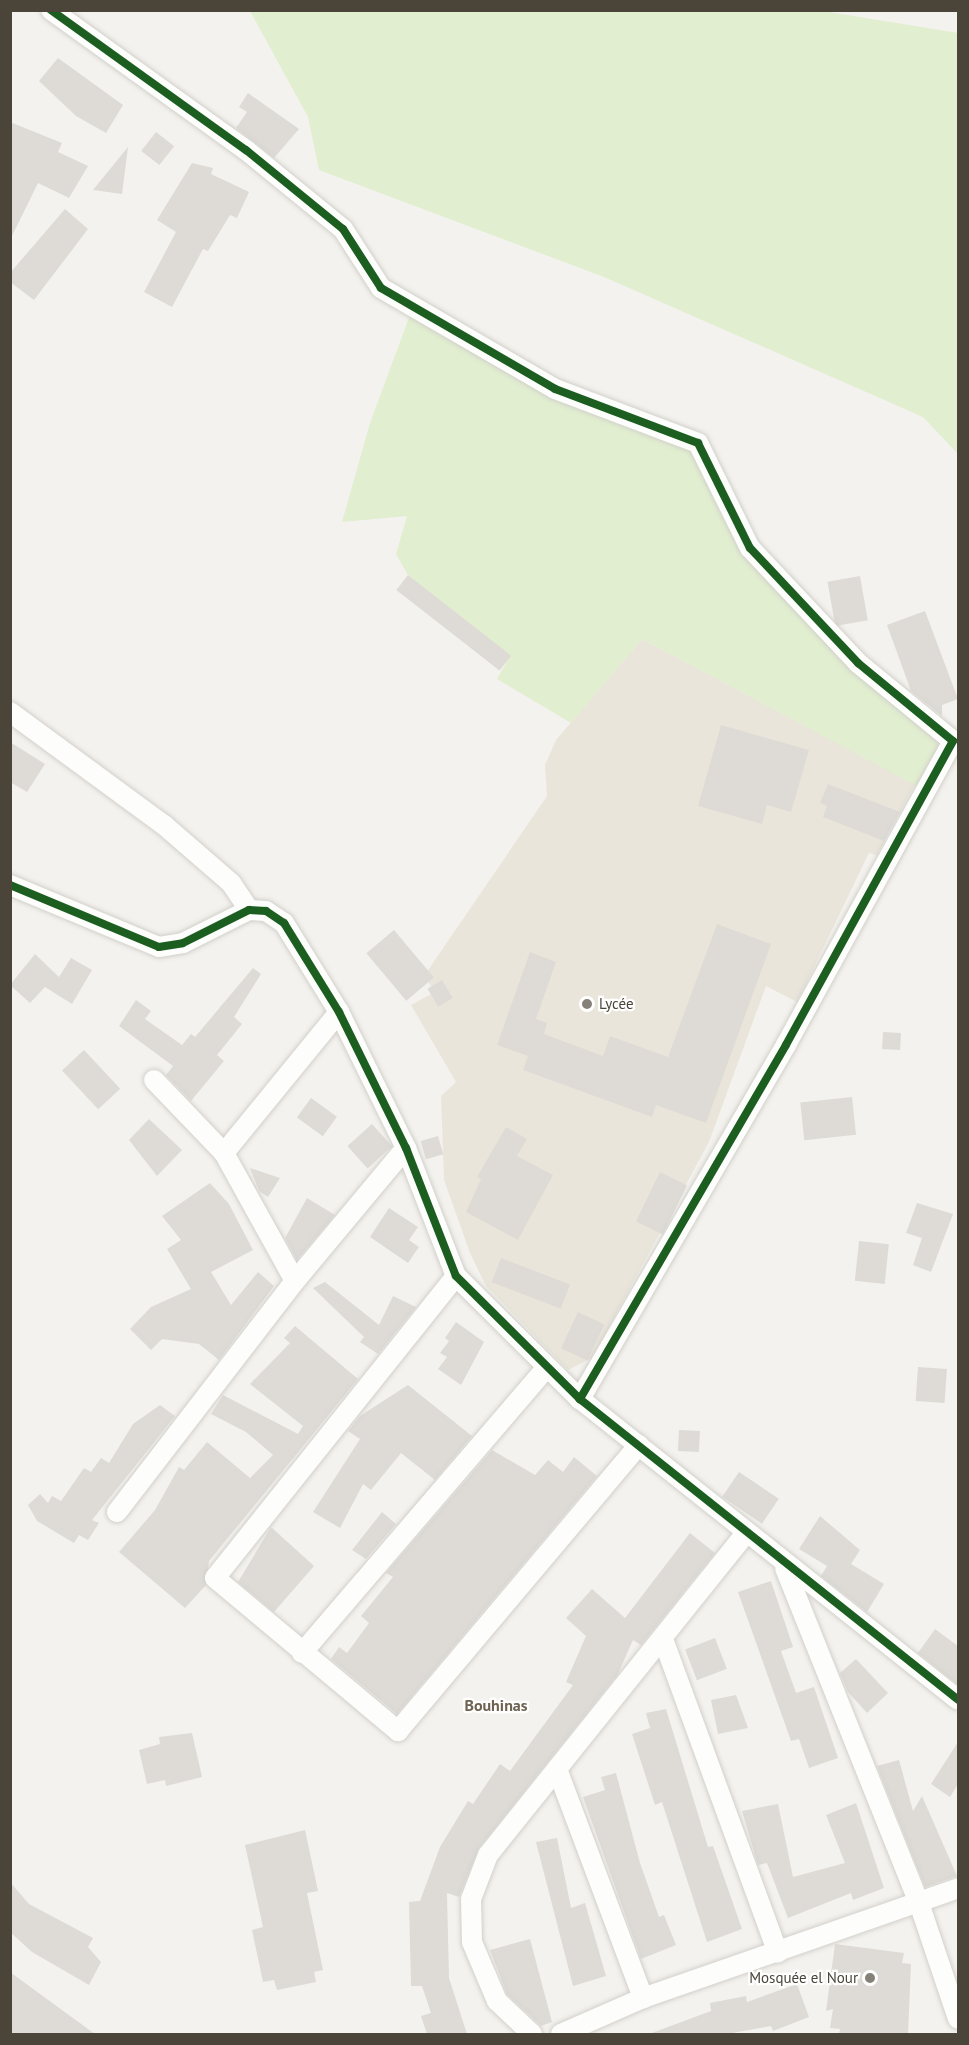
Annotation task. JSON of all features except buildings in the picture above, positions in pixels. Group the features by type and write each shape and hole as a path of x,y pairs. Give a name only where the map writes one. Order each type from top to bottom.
{"street":[{"path":"51,10 246,150 343,229 381,288 555,389 698,443 750,548 858,663 953,741 786,1045 580,1399"},
{"path":"10,712 164,825 231,882 249,910"},
{"path":"10,885 159,947 183,943 249,910 266,911 284,923 339,1012 406,1148 456,1276 545,1369 580,1399 784,1566 958,1701"},
{"path":"224,1153 339,1012"},
{"path":"154,1080 224,1153 295,1281"},
{"path":"117,1512 295,1281 406,1148"},
{"path":"456,1276 215,1578 398,1731 639,1445"},
{"path":"302,1653 545,1369"},
{"path":"532,2034 497,2001 472,1942 471,1899 488,1855 745,1534"},
{"path":"784,1566 919,1903 958,2019"},
{"path":"663,1639 778,1953"},
{"path":"557,1769 643,1998"},
{"path":"561,2034 643,1998 778,1953 958,1888"}],"shaded area":[{"name":"Lycée","path":"642,639 915,784 877,855 869,853 797,1002 766,986 709,1142 592,1358 568,1370 486,1286 470,1253 444,1180 441,1096 456,1082 411,1005 435,992 424,976 547,796 545,765 556,740"}],"green space":[{"path":"250,11 823,11 958,33 958,454 923,417 604,277 319,170 308,117"},
{"path":"413,307 555,389 698,443 751,548 953,741 926,791 642,639 571,723 497,679 510,656 408,575 396,554 407,516 342,522 370,423"}],"cycle path":[{"path":"51,10 246,150 343,229 381,288 555,389 698,443 750,548 858,663 953,741 786,1045 580,1399"},
{"path":"10,885 159,947 183,943 249,910 266,911 284,923 339,1012 406,1148 456,1276 580,1399 958,1700"}],"place":[{"name":"Lycée","path":"587,1004"},
{"name":"Mosquée el Nour","path":"870,1978"}],"district":[{"name":"Bouhinas","path":"496,1705"}]}
